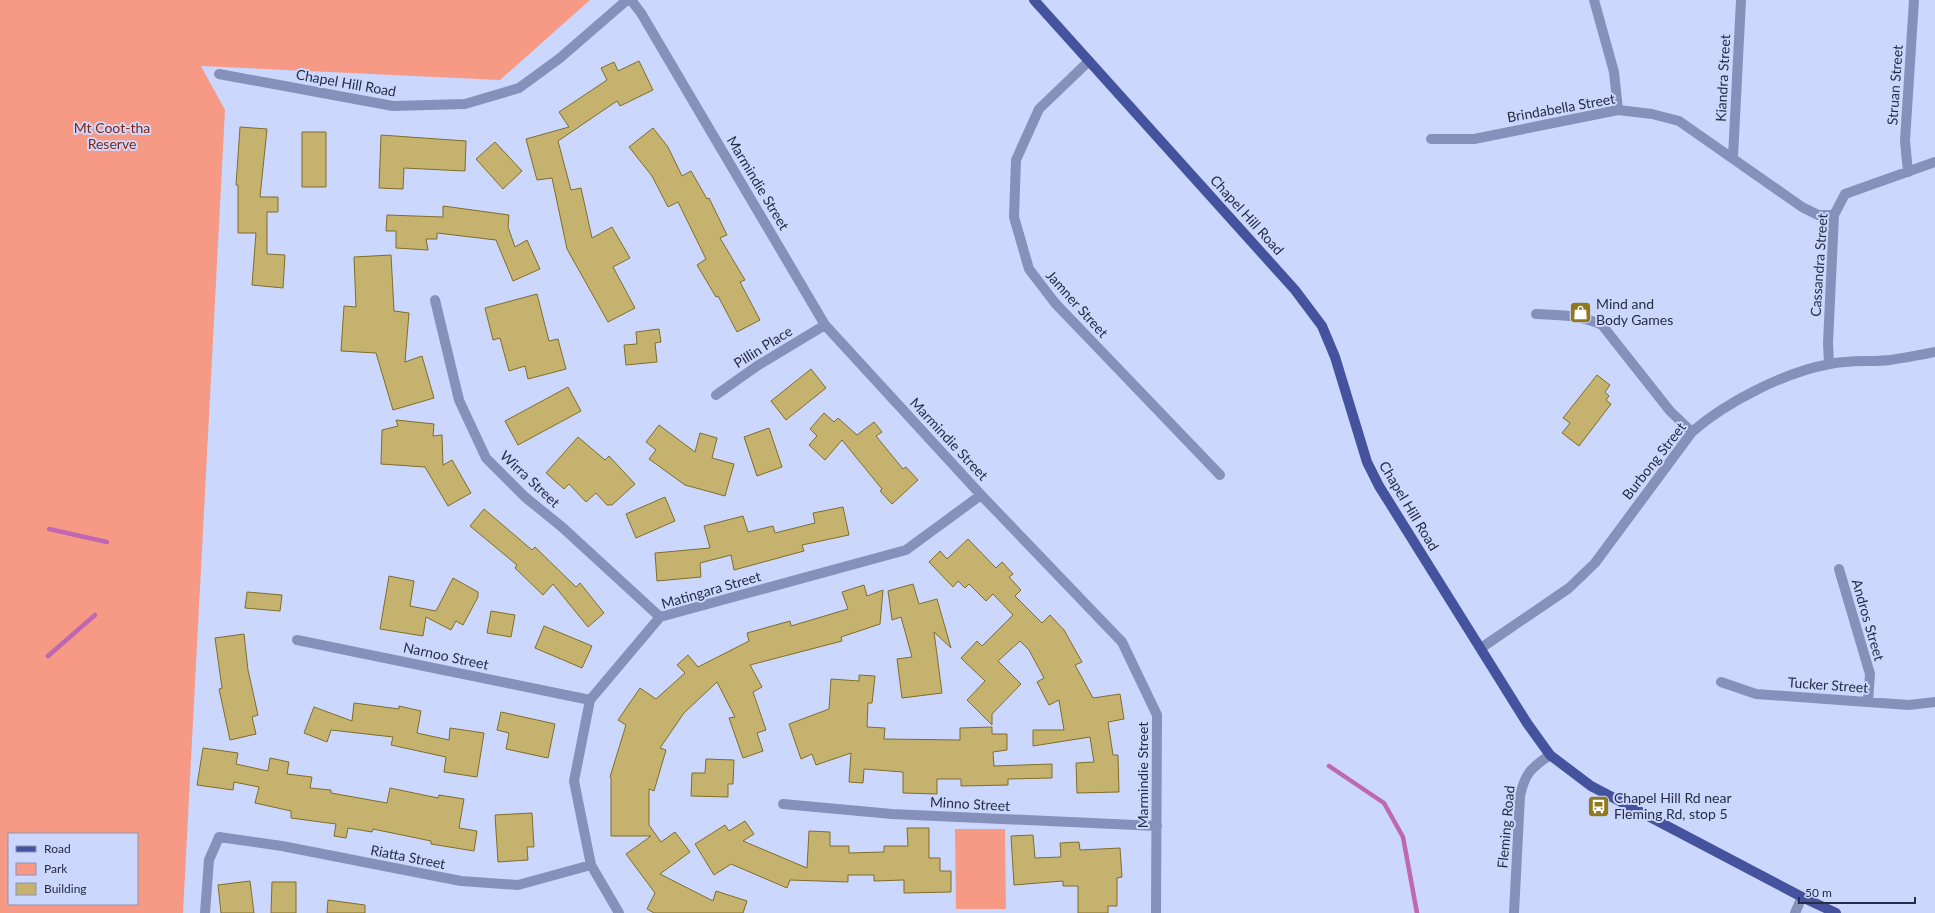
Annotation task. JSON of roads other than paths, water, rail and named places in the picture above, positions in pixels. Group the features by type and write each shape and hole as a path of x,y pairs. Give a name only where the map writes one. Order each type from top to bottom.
{"main road":[{"name":"Chapel Hill Road","path":"1034,0 1295,290 1322,326 1335,357 1367,462 1376,480 1527,723 1550,755 1591,786 1802,897 1836,913"}],"street":[{"name":"Chapel Hill Road","path":"219,74 393,106 465,104 519,88 560,58 627,0"},
{"name":"Marmindie Street","path":"631,0 641,13 825,325 982,495 1122,642 1157,714 1156,913"},
{"path":"1594,0 1614,72 1618,110"},
{"name":"Kiandra Street","path":"1733,157 1741,0"},
{"name":"Struan Street","path":"1908,172 1905,141 1914,0"},
{"name":"Jamner Street","path":"1089,60 1039,108 1016,160 1014,217 1028,270 1055,303 1220,476"},
{"name":"Brindabella Street","path":"1431,139 1474,139 1618,110 1652,114 1679,121 1733,157 1802,207 1818,215 1834,215"},
{"name":"Cassandra Street","path":"1829,364 1828,343 1834,215 1846,194 1935,162"},
{"name":"Wirra Street","path":"436,300 459,400 486,458 525,497 562,527 660,618"},
{"path":"1536,314 1576,316 1590,319 1602,325 1670,411 1692,432"},
{"name":"Pillin Place","path":"716,395 757,366 825,325"},
{"name":"Burbong Street","path":"1481,648 1569,588 1595,563 1692,432 1707,419 1757,389 1811,368 1850,361 1889,360 1935,352"},
{"name":"Matingara Street","path":"619,913 591,865 574,781 590,700 660,618 906,550 982,495"},
{"name":"Andros Street","path":"1839,569 1870,674 1868,702"},
{"name":"Narnoo Street","path":"297,640 590,700"},
{"name":"Tucker Street","path":"1721,682 1756,694 1909,706 1935,702"},
{"name":"Fleming Road","path":"1514,913 1520,796 1524,779 1532,767 1550,755"},
{"name":"Minno Street","path":"783,804 892,814 1157,826"},
{"name":"Riatta Street","path":"205,913 209,860 219,836 282,846 461,881 518,885 591,865"},
{"path":"1795,913 1802,897"}],"waterway":[{"path":"49,529 107,542"},
{"path":"48,656 95,615"},
{"path":"1329,766 1384,803 1403,837 1417,913"}],"place":[{"name":"Mind and Body Games","path":"1581,312"},
{"name":"Chapel Hill Rd near Fleming Rd, stop 5","path":"1598,806"}],"park label":[{"name":"Mt Coot-tha Reserve","path":"112,136"}]}
